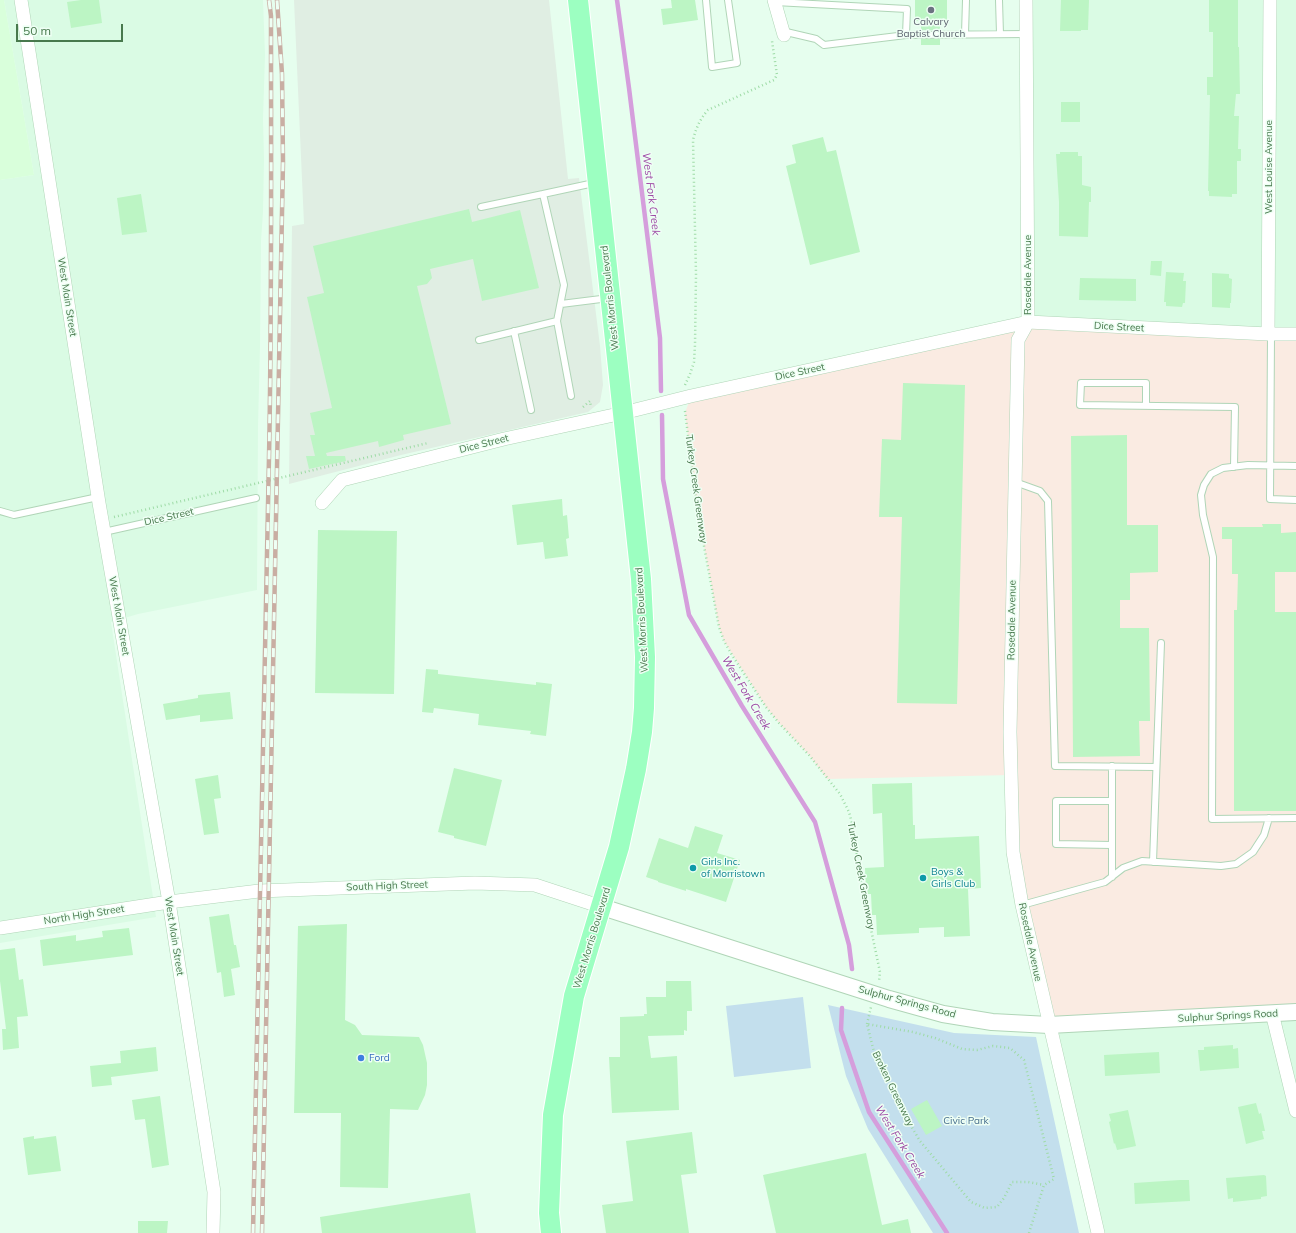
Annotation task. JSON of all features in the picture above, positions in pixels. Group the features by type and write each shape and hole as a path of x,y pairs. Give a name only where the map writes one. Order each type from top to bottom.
{"main road":[{"name":"West Morris Boulevard","path":"551,1233 549,1213 553,1115 574,996 602,907 628,811 636,769 644,708 645,656 643,603 578,0"}],"street":[{"name":"West Main Street","path":"21,0 98,497 169,902 214,1192 213,1233"},
{"name":"Rosedale Avenue","path":"1026,0 1028,322 1018,340 1010,732 1013,852 1022,905 1098,1233"},
{"name":"West Louise Avenue","path":"1270,0 1270,334"},
{"path":"775,1 779,34"},
{"name":"Dice Street","path":"322,503 342,480 593,418 623,413 683,398 1028,322 1296,334"},
{"name":"South High Street","path":"169,902 259,891 475,883 535,885 602,907"},
{"name":"North High Street","path":"0,928 169,902"},
{"name":"Sulphur Springs Road","path":"602,907 889,999 935,1012 992,1022 1049,1025 1296,1012"},
{"path":"1272,1013 1296,1111"}],"lane":[{"path":"706,0 712,67 737,63 728,0"},
{"path":"965,34 966,0"},
{"path":"1000,0 1000,34"},
{"path":"775,1 907,9 906,35"},
{"path":"779,34 816,39 824,45 906,35 1026,34"},
{"path":"481,207 598,182"},
{"path":"543,194 564,284 557,322 571,396"},
{"path":"561,304 610,298"},
{"path":"479,340 557,322"},
{"path":"514,331 530,410"},
{"path":"1270,334 1270,499 1296,500"},
{"path":"1146,406 1146,384 1081,383 1080,405 1146,406 1235,407 1234,467"},
{"path":"1296,466 1248,465 1223,468 1211,474 1204,485 1201,495 1203,515 1213,557 1212,819 1296,818"},
{"path":"1015,482 1040,491 1048,501 1055,766 1156,767"},
{"path":"0,511 14,515 98,497"},
{"name":"Dice Street","path":"103,526 256,498"},
{"path":"1153,862 1161,642"},
{"path":"1112,766 1112,877"},
{"path":"1112,801 1056,801 1056,844 1112,845"},
{"path":"1022,905 1105,882 1123,868 1142,861 1222,866 1236,864 1254,852 1264,835 1269,818"}],"path":[{"name":"Turkey Creek Greenway","path":"779,34 776,67 777,75 774,80 708,110 702,116 693,140 696,274 695,345 694,362 682,391 698,508 719,627 724,641 732,655 766,707 809,755 840,794 849,812 861,882 880,972 878,983"},
{"path":"583,408 590,401 593,418"},
{"path":"103,526 433,442"},
{"path":"871,1007 867,1024 914,1032 935,1038 962,1049 977,1050 993,1046 1010,1048 1024,1060 1054,1179 1044,1185 1029,1233"},
{"name":"Broken Greenway","path":"867,1024 874,1052 901,1109 920,1141 971,1202 986,1208 997,1207 1004,1198 1012,1182 1028,1182 1044,1185"}],"shaded area":[{"path":"0,0 4,0 34,175 0,180"},
{"path":"4,0 263,0 265,55 258,426 257,590 138,614 111,622 156,917 0,943 0,180 34,175"},
{"path":"294,0 549,0 568,179 579,178 600,346 603,385 600,402 588,412 401,455 289,484 292,226 304,224"},
{"path":"1026,0 1296,0 1296,334 1028,322"},
{"path":"1028,322 1296,328 1296,1012 1049,1025 1022,905 1011,775 827,779 809,755 766,707 724,641 719,627 697,508 685,413 691,396"},
{"path":"1296,1012 1296,1233 1098,1233 1049,1025"}],"green space":[{"path":"803,997 811,1068 734,1077 726,1006"},
{"name":"Civic Park","path":"828,1005 954,1033 1036,1037 1079,1233 933,1233 868,1129 846,1076"}],"building":[{"path":"99,0 102,23 71,28 67,2"},
{"path":"671,0 695,0 698,20 663,25 661,9 672,8"},
{"name":"Calvary Baptist Church","path":"915,0 947,0 947,21 940,21 940,30 921,30 921,21 915,21"},
{"path":"1061,0 1089,0 1088,30 1060,31"},
{"path":"1209,0 1238,0 1240,94 1236,94 1234,116 1239,116 1238,149 1241,149 1241,161 1237,161 1237,194 1232,194 1232,197 1209,196 1208,191 1210,95 1207,95 1207,77 1213,77 1213,32 1209,32"},
{"path":"921,39 940,39 940,45 921,45"},
{"path":"1061,102 1080,102 1080,122 1061,122"},
{"path":"823,137 827,152 836,150 860,252 810,265 786,166 796,163 792,145"},
{"path":"1060,152 1078,152 1078,156 1082,156 1082,185 1091,187 1088,237 1059,236 1059,202 1056,154 1060,154"},
{"path":"141,194 147,232 122,235 117,198"},
{"path":"469,209 472,222 520,210 539,288 482,301 473,259 430,269 432,278 427,284 417,286 451,424 403,435 404,440 379,447 378,441 326,453 327,456 345,456 346,461 309,469 306,456 315,456 310,435 315,435 310,413 332,408 307,297 324,293 313,246"},
{"path":"1151,261 1162,261 1161,276 1150,275"},
{"path":"1166,272 1184,273 1183,281 1186,281 1185,303 1183,303 1182,307 1166,306 1166,302 1164,302"},
{"path":"1212,273 1229,274 1229,278 1232,279 1230,308 1212,307"},
{"path":"1080,278 1136,279 1136,301 1079,300"},
{"path":"903,383 965,385 957,704 897,703 902,517 879,517 882,439 901,440"},
{"path":"1127,435 1127,525 1158,525 1158,572 1130,573 1130,600 1120,600 1120,628 1149,628 1150,721 1139,721 1140,756 1073,757 1071,436"},
{"path":"562,499 563,516 567,515 569,538 566,539 568,556 545,559 543,542 517,545 512,505"},
{"path":"1262,524 1281,524 1281,533 1296,532 1296,572 1275,572 1275,612 1296,612 1296,811 1234,811 1234,610 1237,610 1238,574 1232,574 1232,539 1222,539 1222,527 1263,527"},
{"path":"318,530 397,531 394,694 315,693"},
{"path":"426,669 438,670 438,674 536,685 536,682 552,684 546,736 530,734 531,731 478,725 479,714 434,708 433,713 422,712"},
{"path":"230,692 233,719 200,722 200,715 166,720 163,704 198,698 198,695"},
{"path":"454,768 502,780 486,846 454,838 454,836 438,832"},
{"path":"218,775 221,798 214,799 219,833 204,835 195,779"},
{"name":"Boys & Girls Club","path":"912,783 913,825 915,825 915,839 979,836 981,888 968,889 970,936 944,937 944,927 919,928 919,933 877,935 876,915 872,915 871,894 866,894 865,868 884,867 882,813 873,814 872,784"},
{"name":"Girls Inc. of Morristown","path":"695,826 723,835 717,853 740,860 726,902 686,889 686,891 646,877 659,838 688,848"},
{"path":"229,914 234,945 236,945 240,967 231,969 235,995 224,997 221,972 217,973 209,917"},
{"name":"Ford","path":"347,924 345,1020 355,1025 362,1035 419,1037 423,1045 427,1063 427,1085 425,1095 418,1110 390,1109 388,1188 340,1187 341,1113 294,1113 298,926"},
{"path":"129,928 133,955 43,966 40,940 76,935 76,941 103,937 102,931"},
{"path":"15,948 19,980 23,979 28,1016 17,1017 19,1048 3,1050 2,1029 6,1029 0,981 0,950"},
{"path":"666,981 691,981 692,1011 687,1011 687,1031 684,1030 684,1035 648,1036 651,1058 677,1056 679,1110 612,1113 609,1057 620,1057 620,1017 644,1016 644,1014 647,1014 646,997 666,997"},
{"path":"1233,1045 1233,1049 1238,1048 1239,1068 1200,1071 1198,1050 1204,1050 1204,1047"},
{"path":"156,1047 158,1071 111,1077 112,1085 92,1087 90,1066 121,1063 120,1051"},
{"path":"1159,1052 1160,1073 1105,1076 1104,1055"},
{"path":"160,1096 169,1165 152,1168 145,1119 135,1120 132,1100"},
{"path":"927,1100 942,1126 926,1135 911,1109"},
{"path":"1256,1103 1259,1114 1261,1113 1265,1131 1262,1131 1264,1139 1246,1144 1238,1107"},
{"path":"1128,1110 1136,1146 1117,1150 1115,1143 1114,1144 1109,1122 1111,1121 1109,1114"},
{"path":"692,1132 697,1173 681,1175 689,1233 606,1233 602,1205 633,1201 626,1141"},
{"path":"34,1136 34,1139 56,1136 61,1171 28,1175 23,1138"},
{"path":"866,1153 882,1225 908,1219 911,1233 776,1233 763,1175"},
{"path":"1266,1176 1267,1196 1261,1197 1261,1199 1233,1202 1233,1198 1228,1199 1226,1178"},
{"path":"1189,1180 1190,1201 1135,1204 1134,1183"},
{"path":"470,1193 476,1233 322,1233 320,1217"},
{"path":"138,1221 168,1221 167,1233 138,1233"}],"waterway":[{"name":"West Fork Creek","path":"617,0 660,338 661,391"},
{"name":"West Fork Creek","path":"662,415 663,479 689,615 742,706 815,822 849,945 852,969"},
{"name":"West Fork Creek","path":"842,1008 841,1030 869,1112 947,1233"}],"railway":[{"path":"253,1233 270,402 271,16 269,0"},
{"path":"262,1233 283,162 282,74 277,0"}],"place":[{"name":"Calvary Baptist Church","path":"931,10"},
{"name":"Girls Inc. of Morristown","path":"693,868"},
{"name":"Boys & Girls Club","path":"923,878"},
{"name":"Ford","path":"361,1058"}]}
